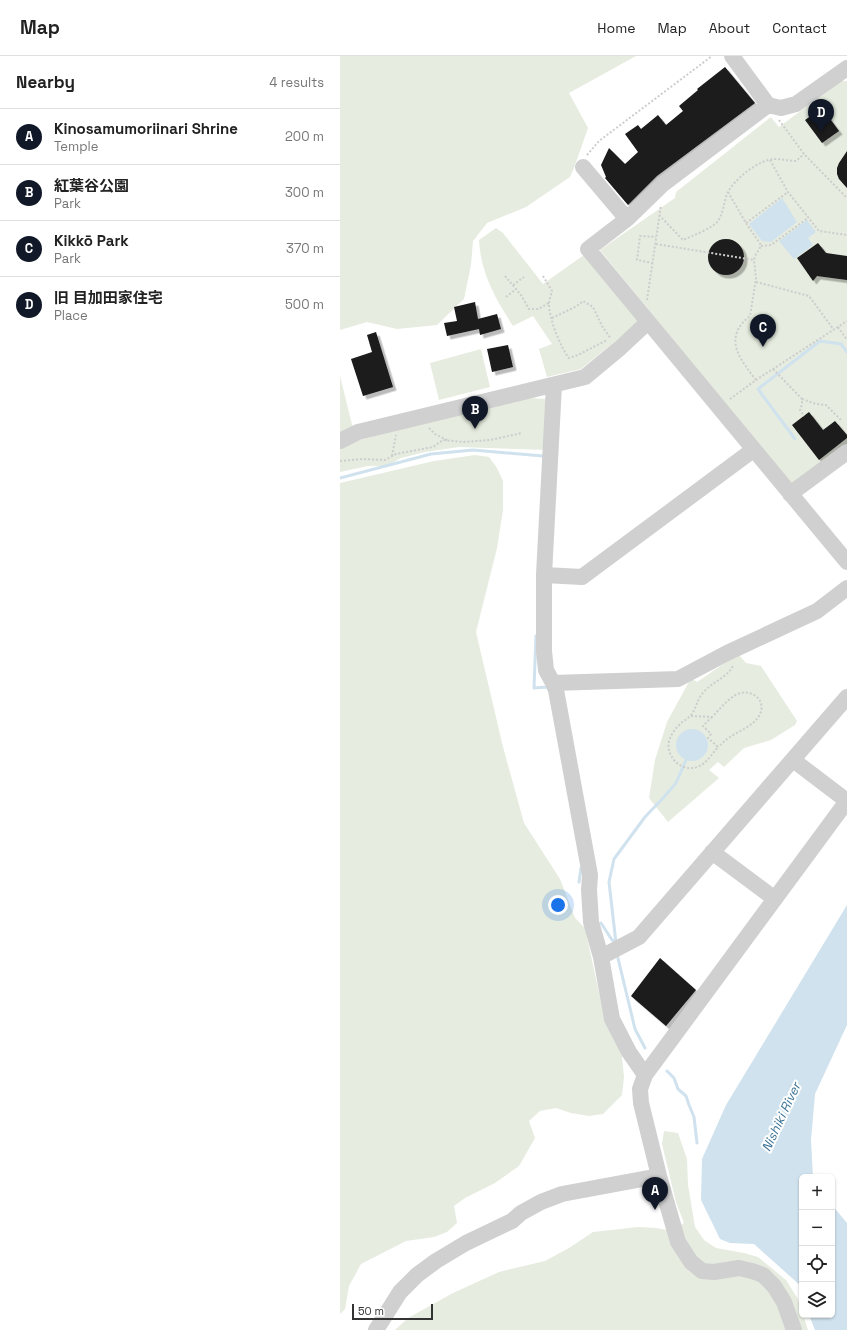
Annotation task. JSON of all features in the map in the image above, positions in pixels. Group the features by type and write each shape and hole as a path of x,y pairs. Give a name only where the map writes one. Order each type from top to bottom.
{"street":[{"path":"732,56 768,105 781,108 796,104 847,68"},
{"path":"768,105 663,184 627,219 588,249 847,562"},
{"path":"583,167 627,219"},
{"path":"340,441 358,432 585,377 615,344 648,322"},
{"path":"554,384 544,575 544,651 546,670 556,690 585,840 590,875 589,890 591,922 601,957 612,1020 629,1052 645,1075"},
{"path":"544,575 582,578 753,450"},
{"path":"790,494 847,452"},
{"path":"553,683 678,678 727,653 817,611 847,588"},
{"path":"601,957 639,937 847,697"},
{"path":"793,760 847,801 645,1075 640,1089 641,1103 659,1176 678,1242 691,1262 702,1271 714,1272 738,1268 763,1276 774,1286 784,1302 794,1330"},
{"path":"712,852 775,899"},
{"path":"376,1330 400,1292 417,1274 466,1243 512,1220 521,1213 541,1202 562,1194 659,1176"}],"path":[{"path":"583,167 586,155 600,141 712,56"},
{"path":"768,105 804,154 847,198"},
{"path":"659,215 683,240 715,224 719,220 728,192 740,177 753,166 770,160 796,161 804,154"},
{"path":"770,160 788,192 819,231 847,236"},
{"path":"637,308 646,301 656,244 663,184"},
{"path":"728,192 761,246"},
{"path":"746,223 788,192"},
{"path":"761,246 771,245 808,218"},
{"path":"653,263 637,260 640,236 656,237"},
{"path":"656,244 754,260"},
{"path":"756,380 741,360 735,346 737,332 741,323 750,316 756,282 754,260 761,246"},
{"path":"505,276 516,289 529,309 538,309 549,302"},
{"path":"543,276 552,291 549,302 552,318 564,352 569,358 615,344 602,326 593,307 583,301 577,306 552,318"},
{"path":"513,285 524,277"},
{"path":"756,282 809,296 834,330"},
{"path":"506,297 516,289"},
{"path":"729,399 847,322"},
{"path":"838,327 847,340"},
{"path":"773,369 802,399 816,404 826,405 841,420"},
{"path":"802,399 800,410 804,416"},
{"path":"417,418 435,434 448,440"},
{"path":"392,456 398,422"},
{"path":"340,461 363,459 385,460 396,454 433,447 443,440 463,442 490,440 522,433"},
{"path":"718,747 708,738 711,734 703,726 734,695 749,692 757,696 761,702 762,709 755,721 729,738 718,747 702,765 697,768 678,765 669,751 668,741 681,724 690,716 702,694 730,673 734,664 727,653"},
{"path":"690,716 712,717"}],"shaded area":[{"path":"340,56 636,56 569,93 588,128 570,177 526,207 487,223 473,241 471,265 464,299 437,325 397,329 367,322 340,330"},
{"path":"841,81 847,81 847,445 791,485 600,250 675,198 676,192 771,117 779,127"},
{"path":"496,228 503,233 543,284 584,255 639,322 581,369 547,377 539,349 552,344 533,316 513,326 500,306 486,275 480,252 479,240"},
{"path":"481,349 490,387 439,400 430,363"},
{"path":"340,376 356,441 446,416 527,398 549,399 548,450 459,447 425,452 401,458 387,466 368,466 340,472"},
{"path":"475,455 489,457 497,468 503,481 503,510 497,548 476,632 503,747 524,823 560,879 575,918 585,928 604,1016 621,1047 624,1077 622,1095 603,1114 589,1116 571,1113 556,1108 540,1111 529,1121 535,1138 519,1166 495,1183 465,1198 454,1206 457,1223 447,1232 434,1237 406,1241 361,1264 349,1286 345,1309 340,1314 340,483 434,461"},
{"path":"738,654 746,663 761,666 797,721 795,725 771,740 744,748 724,767 718,762 709,770 719,778 668,822 649,798 655,760 667,722 691,678 697,682"},
{"path":"664,1131 678,1133 687,1159 688,1185 695,1227 704,1240 716,1248 758,1257 786,1280 798,1299 799,1318 804,1318 808,1330 395,1330 408,1318 453,1293 499,1272 545,1261 569,1248 593,1232 638,1227 672,1231 684,1223 676,1202 662,1144"}],"water":[{"path":"782,198 797,222 771,242 762,241 749,224"},
{"path":"807,220 816,232 808,238 813,245 794,259 779,241"},
{"path":"689,729 695,729 704,733 708,745 704,757 695,761 689,761 680,757 676,748 676,742 680,733"},
{"name":"Nishiki River","path":"847,905 847,1025 815,1094 811,1140 813,1174 799,1174 799,1284 754,1244 730,1243 720,1239 701,1200 702,1159 726,1105"},
{"path":"835,1209 847,1223 847,1330 815,1330 810,1318 835,1318"}],"building":[{"path":"725,67 755,103 657,176 628,205 605,178 606,177 601,165 609,148 625,164 638,152 625,134 638,125 641,129 658,115 666,125 683,111 679,106 698,90 697,89"},
{"path":"822,108 839,131 822,143 805,120"},
{"path":"847,151 847,188 839,179 837,168"},
{"path":"726,239 736,242 741,247 744,257 741,267 736,272 726,275 716,272 711,267 708,257 711,247 716,242"},
{"path":"818,243 826,253 847,256 847,280 817,276 813,281 797,258"},
{"path":"475,302 478,319 497,314 501,329 480,335 479,329 447,336 444,323 457,321 454,307"},
{"path":"376,332 393,387 363,396 351,359 372,352 367,335"},
{"path":"508,345 513,367 492,372 487,349"},
{"path":"809,412 823,430 835,421 847,435 847,438 819,460 792,425"},
{"path":"660,958 696,990 666,1026 631,996"}],"waterway":[{"path":"795,439 758,389 820,341 841,344 847,352"},
{"path":"340,478 431,454 473,450 543,456"},
{"path":"536,636 534,688 548,688"},
{"path":"616,943 609,882 614,859 645,817 676,783 686,760"},
{"path":"579,882 581,868"},
{"path":"601,923 612,940 615,941"},
{"path":"617,954 635,1029 645,1048"},
{"path":"667,1071 674,1078 678,1089 686,1096 694,1117 697,1143"}],"place":[{"name":"旧 目加田家住宅","path":"821,132"},
{"name":"Kikkō Park","path":"763,347"},
{"name":"紅葉谷公園","path":"475,429"},
{"name":"Kinosamumoriinari Shrine","path":"655,1210"}]}
